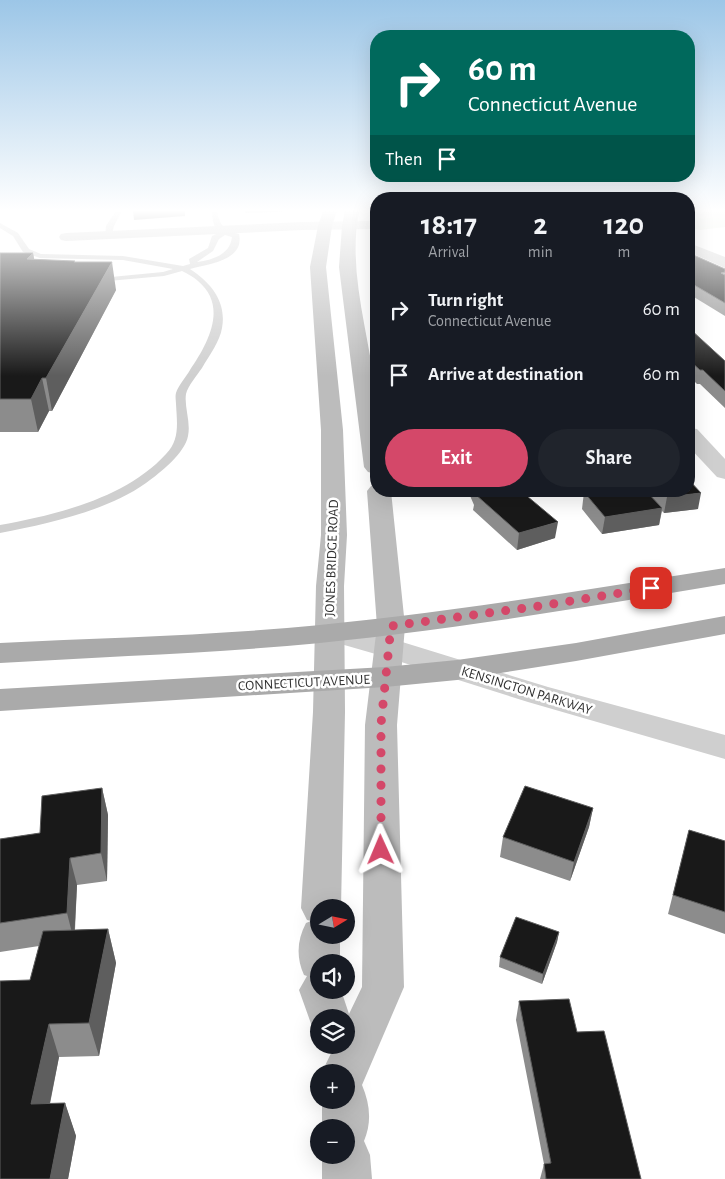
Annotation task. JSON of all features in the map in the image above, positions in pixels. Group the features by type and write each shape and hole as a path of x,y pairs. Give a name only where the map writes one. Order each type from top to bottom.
{"main road":[{"name":"JONES BRIDGE ROAD","path":"318,266 332,430 334,535 322,899"},
{"path":"346,266 370,427"},
{"path":"348,1064 383,987 381,724 388,651 379,497"},
{"name":"CONNECTICUT AVENUE","path":"0,700 329,680 388,651 540,606 725,576"},
{"name":"CONNECTICUT AVENUE","path":"388,651 457,670 576,652 725,625"},
{"path":"0,653 286,637 330,632"},
{"path":"346,1164 346,1179"}],"street":[{"path":"695,440 725,472"},
{"path":"330,632 388,651"},
{"name":"KENSINGTON PARKWAY","path":"457,670 725,747"}],"lane":[{"path":"0,529 48,520 100,502 141,481 171,456 183,436 181,393 207,352 218,328 217,307 212,293 189,267 182,266"},
{"path":"108,278 164,274 194,266"}],"building":[{"path":"0,266 110,266 46,378 42,378 31,399 0,399"},
{"path":"695,266 718,266 725,269 725,272 721,273 725,275 725,303 695,286"},
{"path":"695,334 725,361 725,391 703,370 695,365"},
{"path":"695,486 701,493 695,494"},
{"path":"478,497 528,497 558,522 519,533"},
{"path":"588,497 652,497 662,508 605,517"},
{"path":"525,786 593,808 574,862 503,837"},
{"path":"102,788 101,853 70,858 67,913 0,923 0,839 40,833 42,796"},
{"path":"689,830 725,841 725,912 673,895"},
{"path":"516,917 559,932 543,974 500,957"},
{"path":"108,929 89,1023 49,1024 31,1104 65,1103 50,1179 0,1179 0,981 30,980 43,931"},
{"path":"569,999 577,1032 604,1031 641,1179 546,1179 544,1164 551,1163 519,1001"}],"route":[{"path":"381,850 381,724 391,626 540,606 651,588"}]}
